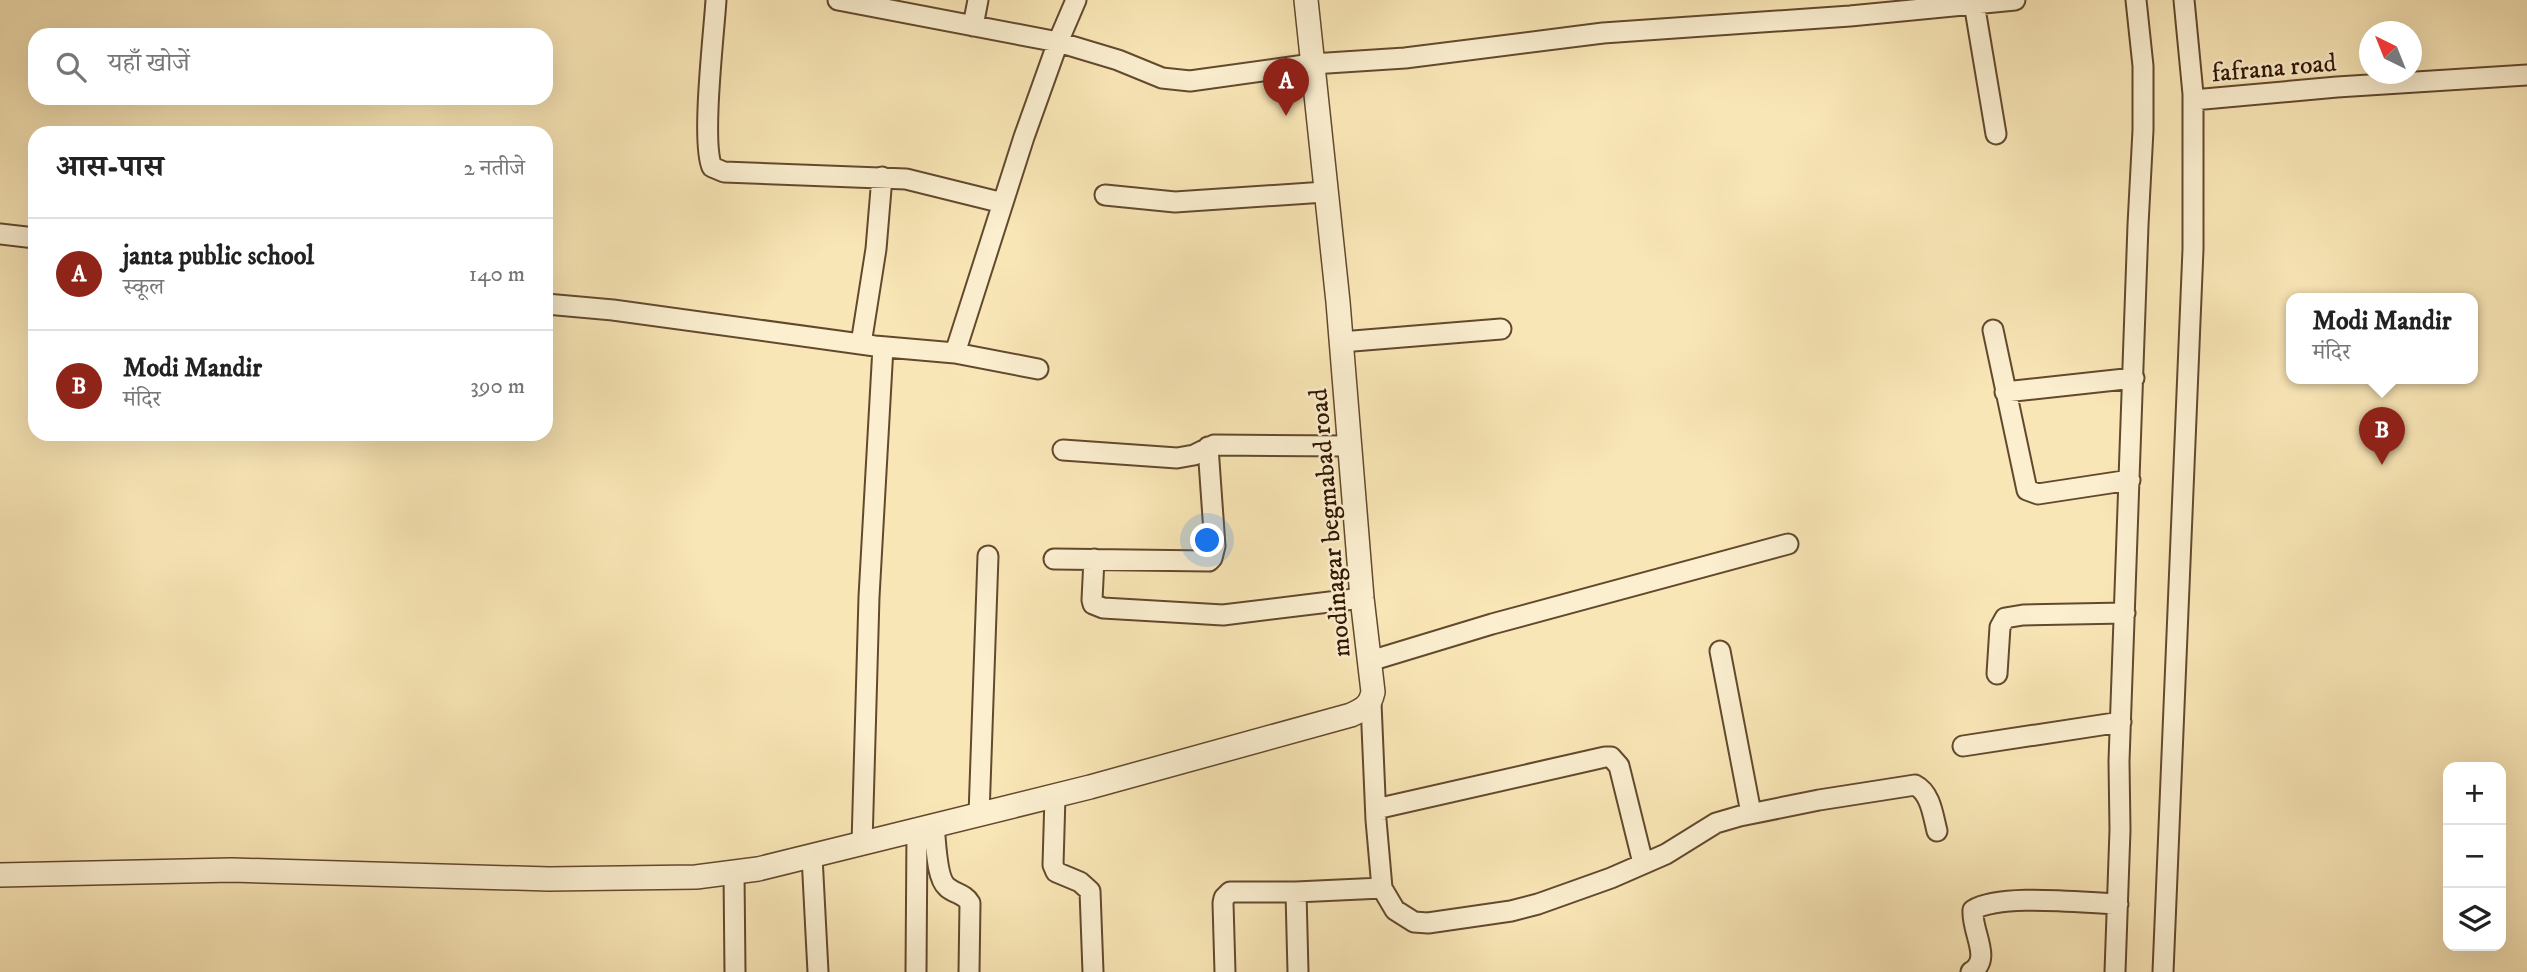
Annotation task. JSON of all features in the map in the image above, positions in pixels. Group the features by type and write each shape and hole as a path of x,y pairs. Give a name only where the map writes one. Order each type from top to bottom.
{"street":[{"path":"716,0 708,150 712,167 724,172 906,179 1003,203"},
{"path":"838,0 1079,47 1176,81 1312,64 1405,58 1603,33 1850,16 2015,0"},
{"path":"973,26 978,0"},
{"path":"955,353 1058,42 1076,0"},
{"name":"modinagar begmabad road","path":"1306,0 1373,692 1370,703"},
{"path":"2115,972 2121,722 2143,130 2143,66 2136,0"},
{"path":"2163,972 2193,249 2193,100 2184,0"},
{"path":"1973,3 1996,134"},
{"name":"fafrana road","path":"2193,100 2337,87 2527,75"},
{"path":"861,344 876,249 882,177"},
{"path":"1105,195 1175,202 1325,192"},
{"path":"0,234 28,237"},
{"path":"553,305 613,310 883,347 955,353 1038,369"},
{"path":"1341,342 1501,329"},
{"path":"1993,330 2024,485 2029,492 2038,494 2130,480"},
{"path":"862,844 869,597 883,347"},
{"path":"2006,392 2134,377"},
{"path":"1063,450 1177,458 1224,444 1349,446"},
{"path":"1054,559 1204,562 1212,558 1214,546 1208,447"},
{"path":"1370,661 1492,624 1788,544"},
{"path":"979,815 988,556"},
{"path":"1094,559 1092,600 1096,606 1103,608 1223,615 1362,598"},
{"path":"1997,674 2000,627 2005,618 2023,615 2125,613"},
{"path":"1720,651 1751,813"},
{"path":"0,875 232,870 549,879 696,877 734,873 1045,798 1350,715 1370,703 1382,888 1395,910 1414,922 1428,923 1511,911 1538,904 1611,878 1685,843 1716,823 1751,813 1819,800 1915,785 1927,796 1937,831"},
{"path":"1963,746 2121,722"},
{"path":"1376,810 1611,757 1619,766 1643,863"},
{"path":"1045,798 1056,872 1080,882 1090,891 1093,972"},
{"path":"916,972 925,828"},
{"path":"925,828 941,879 949,888 968,898 970,903 969,972"},
{"path":"812,856 818,972"},
{"path":"734,873 735,972"},
{"path":"1225,972 1223,904 1226,895 1237,891 1296,892 1382,888"},
{"path":"1296,892 1298,972"},
{"path":"1971,972 1981,964 1982,959 1972,919 1973,910 1984,904 2007,901 2118,904"}],"place":[{"name":"janta public school","path":"1286,116"},
{"name":"Modi Mandir","path":"2382,465"}]}
